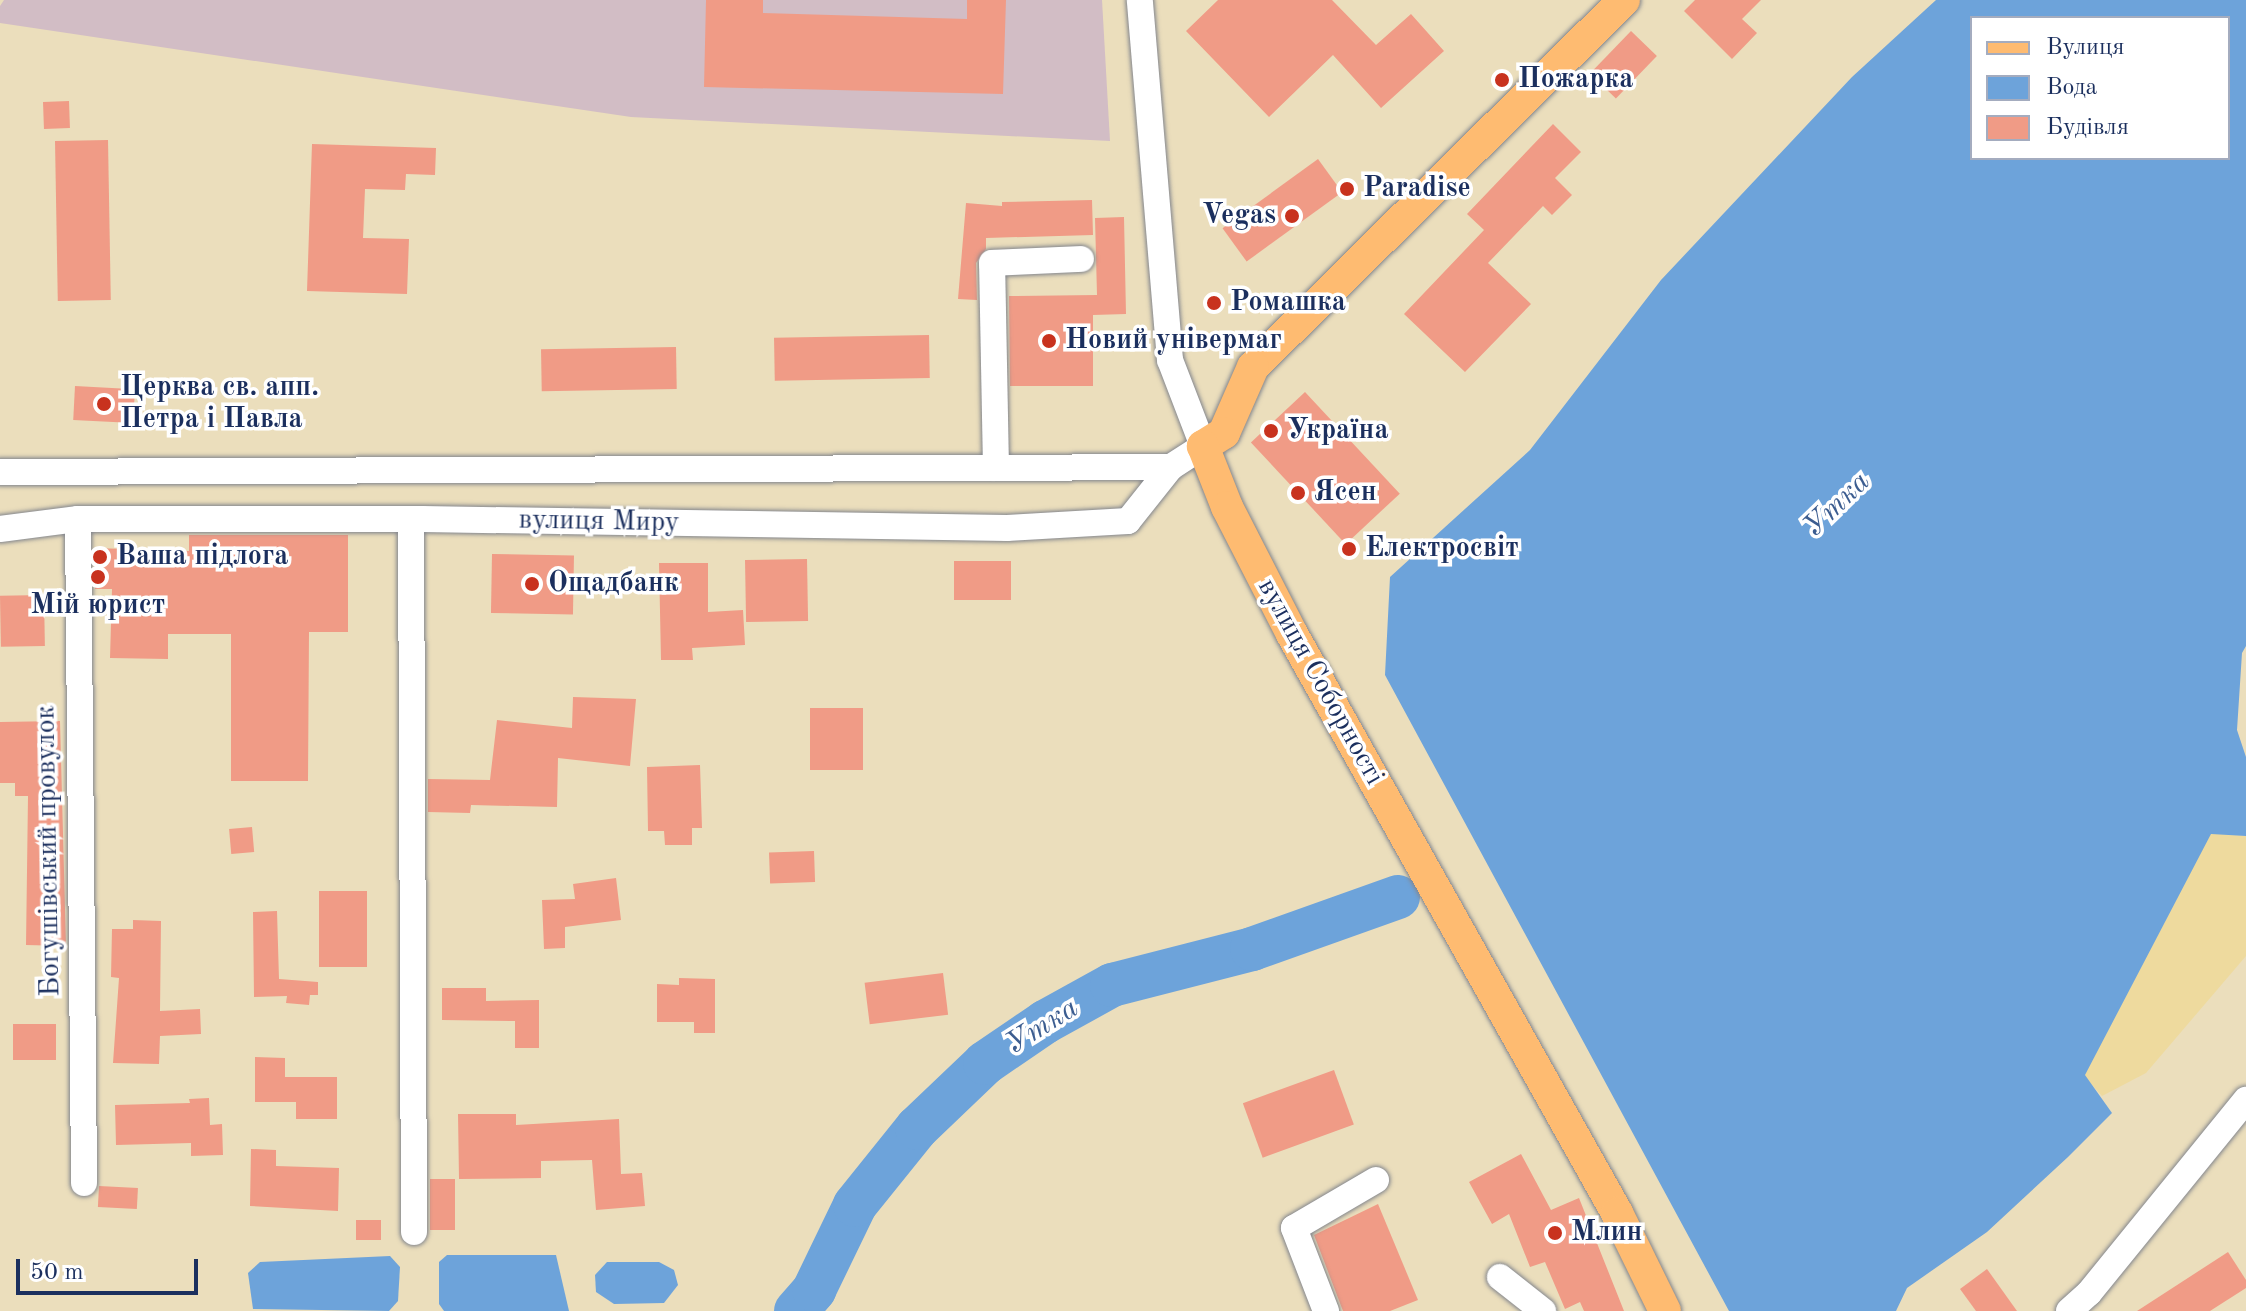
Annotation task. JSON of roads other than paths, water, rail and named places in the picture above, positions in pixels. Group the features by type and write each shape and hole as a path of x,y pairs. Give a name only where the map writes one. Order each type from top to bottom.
{"main road":[{"name":"вулиця Миру","path":"1203,446 1224,433 1253,367 1624,0"},
{"name":"вулиця Соборності","path":"1203,446 1227,507 1292,634 1609,1199 1665,1311"}],"street":[{"name":"вулиця Соборності","path":"1140,0 1170,360 1203,446"},
{"path":"996,468 992,263 1081,259"},
{"name":"вулиця Миру","path":"0,529 78,519 411,519 1007,528 1128,521 1171,467 1203,446"},
{"name":"вулиця Миру","path":"0,472 1171,467"},
{"name":"Богушівський провулок","path":"78,519 84,1183"},
{"path":"411,519 414,1232"},
{"path":"2069,1311 2099,1281 2246,1100"},
{"path":"1326,1311 1294,1228 1376,1180"},
{"path":"1500,1277 1543,1311"}],"water":[{"path":"1936,0 2246,0 2246,646 2242,653 2237,730 2246,757 2246,836 2211,834 2085,1075 2112,1113 1987,1232 1907,1288 1896,1311 1729,1311 1385,675 1390,577 1530,450 1661,280 1852,77"},
{"path":"447,1255 556,1255 569,1311 444,1311 439,1304 439,1262"},
{"path":"390,1256 400,1267 398,1301 389,1311 253,1309 248,1273 260,1262"},
{"path":"607,1262 659,1262 674,1270 678,1285 664,1303 614,1304 596,1292 595,1275"}],"waterway":[{"name":"Утка","path":"796,1311 814,1290 855,1205 917,1128 985,1063 1045,1022 1112,985 1252,949 1398,897"}],"place":[{"name":"Пожарка","path":"1502,80"},
{"name":"Paradise","path":"1347,189"},
{"name":"Vegas","path":"1292,216"},
{"name":"Ромашка","path":"1214,303"},
{"name":"Новий універмаг","path":"1049,341"},
{"name":"Церква св. апп. Петра і Павла","path":"104,404"},
{"name":"Україна","path":"1271,431"},
{"name":"Ясен","path":"1298,493"},
{"name":"Електросвіт","path":"1349,549"},
{"name":"Ваша підлога","path":"100,557"},
{"name":"Мій юрист","path":"98,577"},
{"name":"Ощадбанк","path":"532,584"},
{"name":"Млин","path":"1555,1233"}]}
